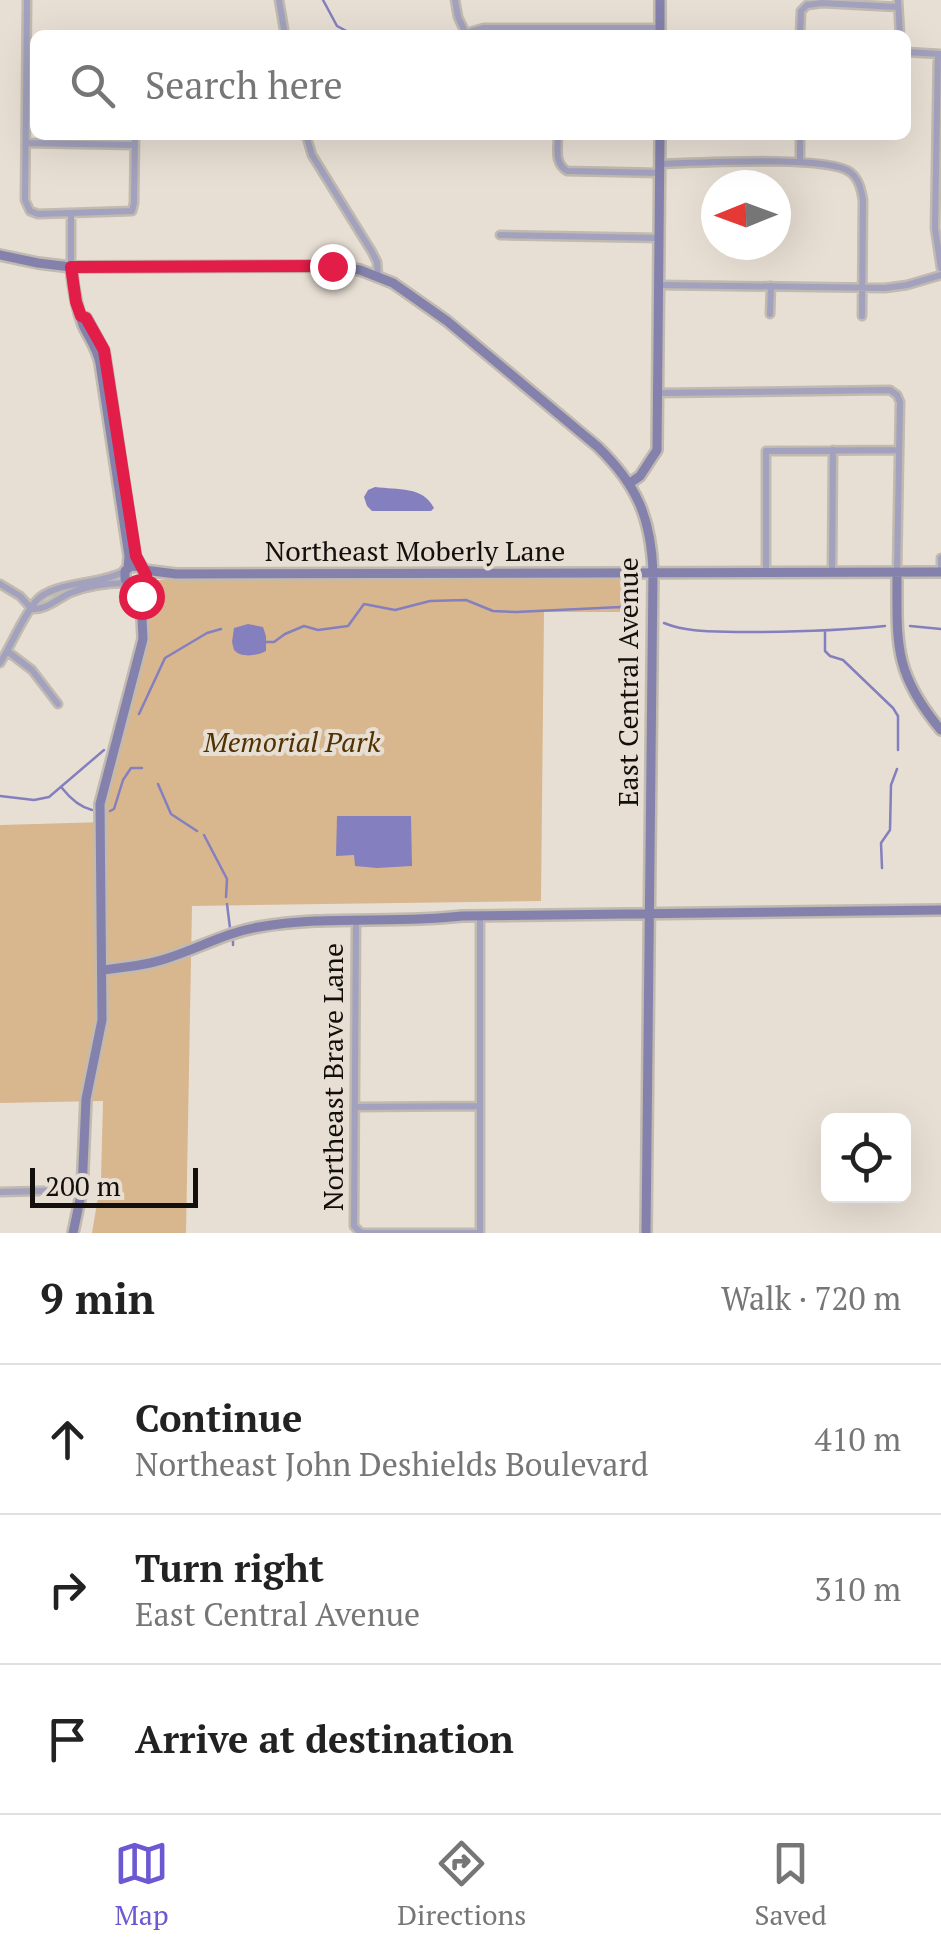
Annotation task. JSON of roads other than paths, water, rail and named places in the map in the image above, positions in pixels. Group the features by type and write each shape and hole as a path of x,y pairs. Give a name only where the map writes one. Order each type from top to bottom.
{"street":[{"path":"27,0 25,200 30,211 132,212 135,140"},
{"path":"278,0 285,30"},
{"path":"455,0 464,30"},
{"path":"660,0 660,30"},
{"path":"800,30 801,11 807,5 822,3 898,4 900,30"},
{"path":"478,30 601,30"},
{"path":"660,286 862,288 907,285 941,271 935,228 939,54 911,52"},
{"path":"25,69 30,70"},
{"path":"308,140 312,155 372,252 378,276"},
{"path":"558,140 558,160 568,172 800,162 840,167 854,174 864,200 862,316"},
{"path":"630,483 640,476 656,450 660,140"},
{"path":"800,140 800,162"},
{"path":"26,143 135,145"},
{"path":"71,214 71,267 76,302 98,351 129,556 128,577 142,622"},
{"path":"500,235 659,238"},
{"name":"East Central Avenue","path":"0,255 71,267 332,266 378,276 422,301 447,321 598,447 630,483 648,528 653,572 646,1233"},
{"path":"770,314 771,286"},
{"path":"73,1233 82,1190 86,1098 102,1020 100,804 141,650 144,575 136,556 104,350 86,318 81,316"},
{"path":"658,393 890,390 897,395 898,642 915,696 941,730"},
{"path":"832,450 832,572"},
{"path":"766,572 766,451 898,450"},
{"path":"619,468 649,464"},
{"path":"941,558 941,572"},
{"path":"128,577 133,566 144,575"},
{"name":"Northeast Moberly Lane","path":"144,575 941,572"},
{"path":"0,663 34,602 56,590 114,577 128,577 138,586 144,575"},
{"path":"0,584 20,596 32,610"},
{"path":"8,651 32,670 58,704"},
{"path":"102,970 167,959 236,931 265,926 480,916 941,910"},
{"path":"480,916 480,1233"},
{"name":"Northeast Brave Lane","path":"356,920 356,1230 480,1233"},
{"path":"355,1107 480,1106"},
{"path":"0,1192 82,1190"}],"waterway":[{"path":"323,0 337,26 345,30"},
{"path":"266,642 274,642 304,626 318,630 348,626 364,604 395,610 430,601 466,600 493,611 621,607 639,610"},
{"path":"664,623 693,630 742,632 885,626"},
{"path":"910,626 941,629"},
{"path":"139,714 165,658 221,629"},
{"path":"825,632 825,651 843,660 898,716 898,750"},
{"path":"0,796 34,800 49,797 104,750"},
{"path":"110,811 131,768 142,768"},
{"path":"882,868 881,843 890,830 891,785 897,769"},
{"path":"158,784 171,814 197,831"},
{"path":"62,788 92,810"},
{"path":"204,835 227,879 226,897"},
{"path":"227,904 230,928"},
{"path":"233,940 233,945"}],"park label":[{"name":"Memorial Park","path":"292,742"}]}
